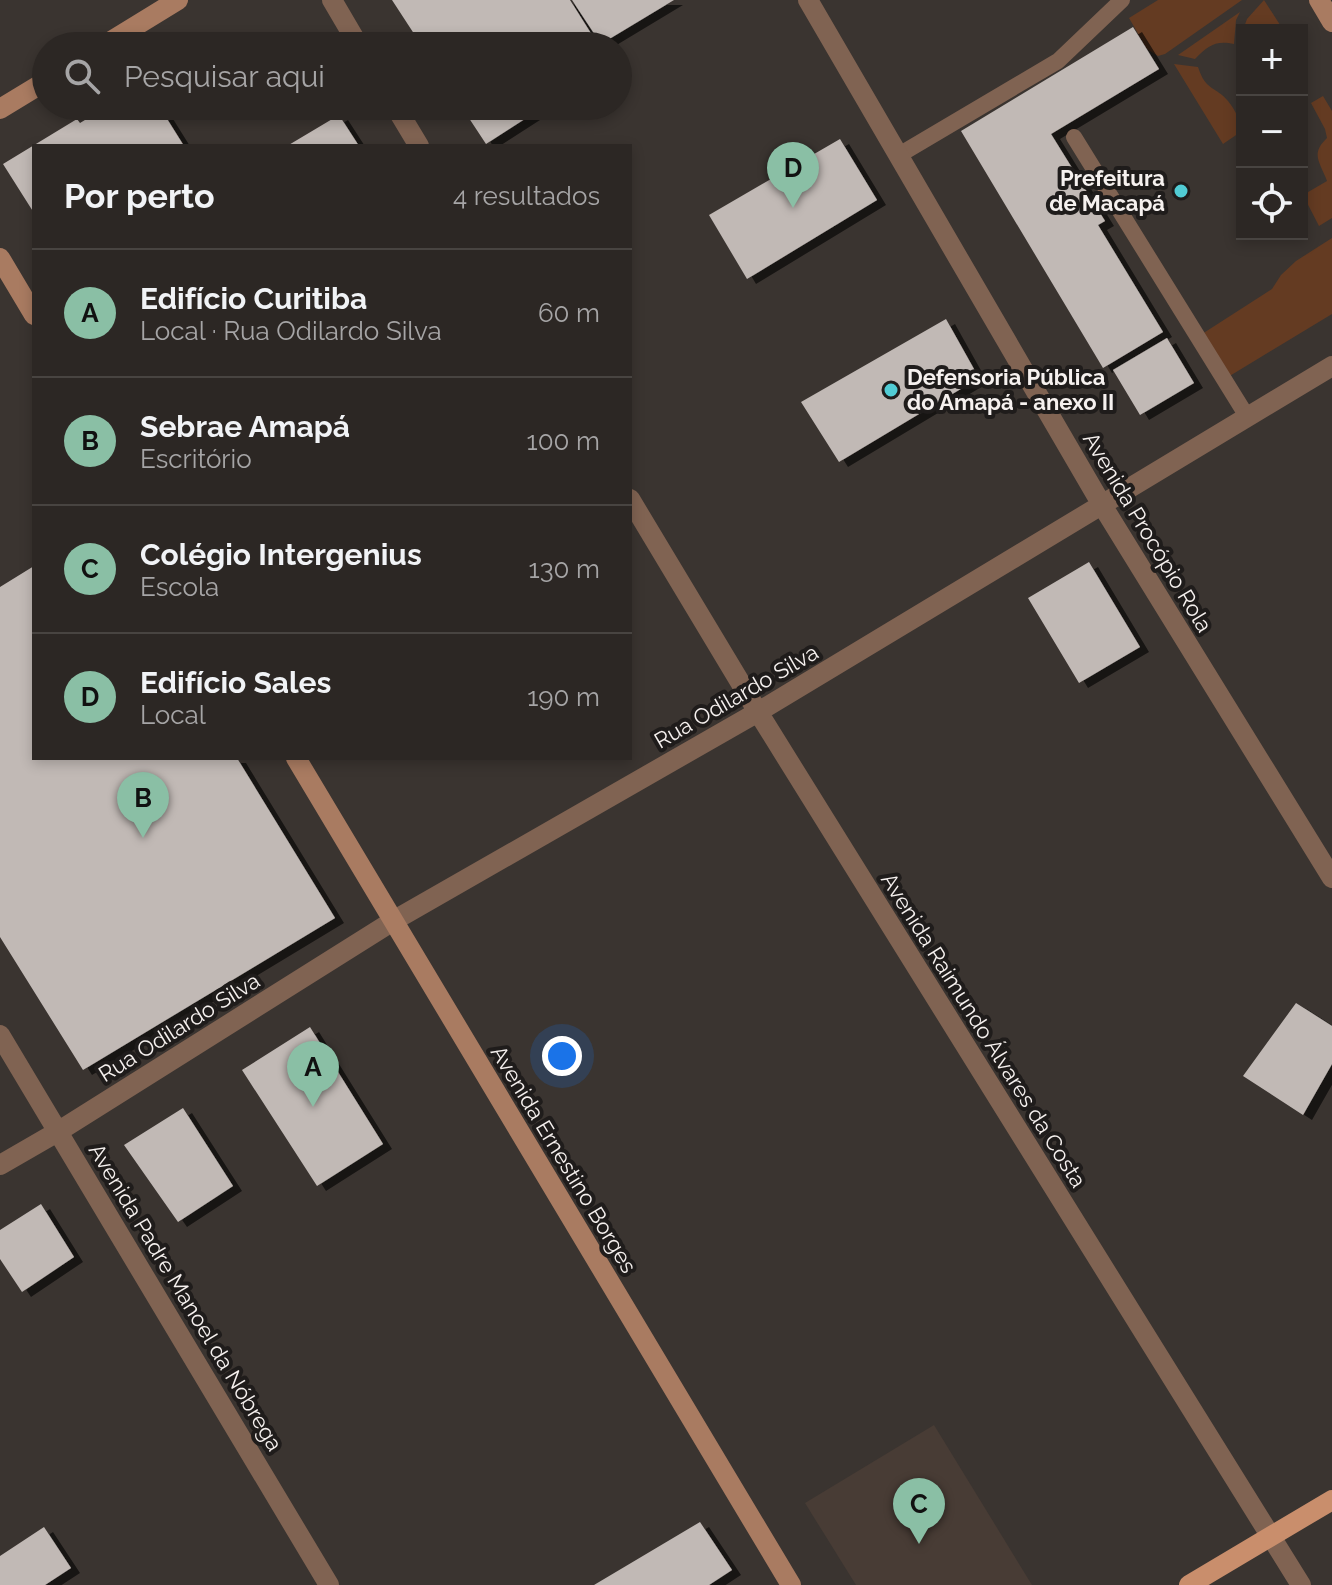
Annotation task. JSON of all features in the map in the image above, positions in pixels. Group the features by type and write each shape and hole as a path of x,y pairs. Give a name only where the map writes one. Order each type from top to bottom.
{"main road":[{"path":"1189,1585 1332,1500"}],"street":[{"path":"126,32 178,0"},
{"path":"332,0 351,32"},
{"name":"Avenida Procópio Rola","path":"808,0 1102,505 1332,878"},
{"path":"1319,0 1332,22"},
{"path":"0,109 32,90"},
{"path":"403,120 418,144"},
{"path":"0,258 32,312"},
{"name":"Rua Odilardo Silva","path":"0,1165 393,921 758,712 1332,366"},
{"name":"Avenida Raimundo Álvares da Costa","path":"632,502 758,712 1301,1585"},
{"name":"Avenida Ernestino Borges","path":"297,760 791,1585"},
{"name":"Avenida Padre Manoel da Nóbrega","path":"0,1035 329,1585"}],"lane":[{"path":"899,155 1058,61 1122,0"},
{"path":"1074,137 1248,418"}],"shaded area":[{"path":"1158,0 1242,0 1158,56 1147,49 1129,18"},
{"path":"1264,0 1279,24 1245,24"},
{"path":"1240,12 1236,20 1234,44 1212,45 1195,59 1178,55"},
{"path":"1174,64 1198,67 1208,85 1230,104 1236,114 1236,135 1223,144"},
{"path":"1323,96 1332,111 1332,218 1319,226 1308,205 1308,192 1327,181 1318,154 1327,138 1311,103"},
{"path":"1332,238 1332,314 1228,377 1202,334 1272,289 1296,261"},
{"path":"934,1425 1032,1585 856,1585 805,1503"}],"building":[{"path":"392,0 570,0 590,32 413,32"},
{"path":"572,0 674,0 621,32 593,32"},
{"path":"1133,27 1159,69 1051,134 1105,221 1098,225 1163,332 1103,368 961,131"},
{"path":"75,120 80,123 85,120 168,120 183,144 36,144"},
{"path":"331,120 342,120 358,144 290,144"},
{"path":"470,120 523,120 486,144"},
{"path":"840,139 877,200 747,279 709,215"},
{"path":"32,146 32,210 3,164"},
{"name":"Defensoria Pública do Amapá - anexo II","path":"946,319 979,378 839,462 801,402"},
{"path":"1167,338 1194,383 1140,415 1113,370"},
{"path":"1089,562 1140,647 1079,683 1028,598"},
{"path":"32,567 32,760 238,760 335,918 83,1070 0,937 0,587"},
{"path":"1296,1003 1332,1026 1332,1064 1303,1115 1243,1076"},
{"path":"310,1027 383,1144 317,1186 242,1070"},
{"path":"183,1108 233,1186 178,1222 124,1145"},
{"path":"41,1204 74,1257 22,1292 0,1259 0,1230"},
{"path":"700,1522 732,1570 709,1585 594,1585"},
{"path":"44,1527 71,1568 45,1585 0,1585 0,1556"}],"place":[{"name":"Prefeitura de Macapá","path":"1181,191"},
{"name":"Edifício Sales","path":"793,208"},
{"name":"Defensoria Pública do Amapá - anexo II","path":"891,390"},
{"name":"Sebrae Amapá","path":"143,838"},
{"name":"Edifício Curitiba","path":"313,1107"},
{"name":"Colégio Intergenius","path":"919,1544"}]}
